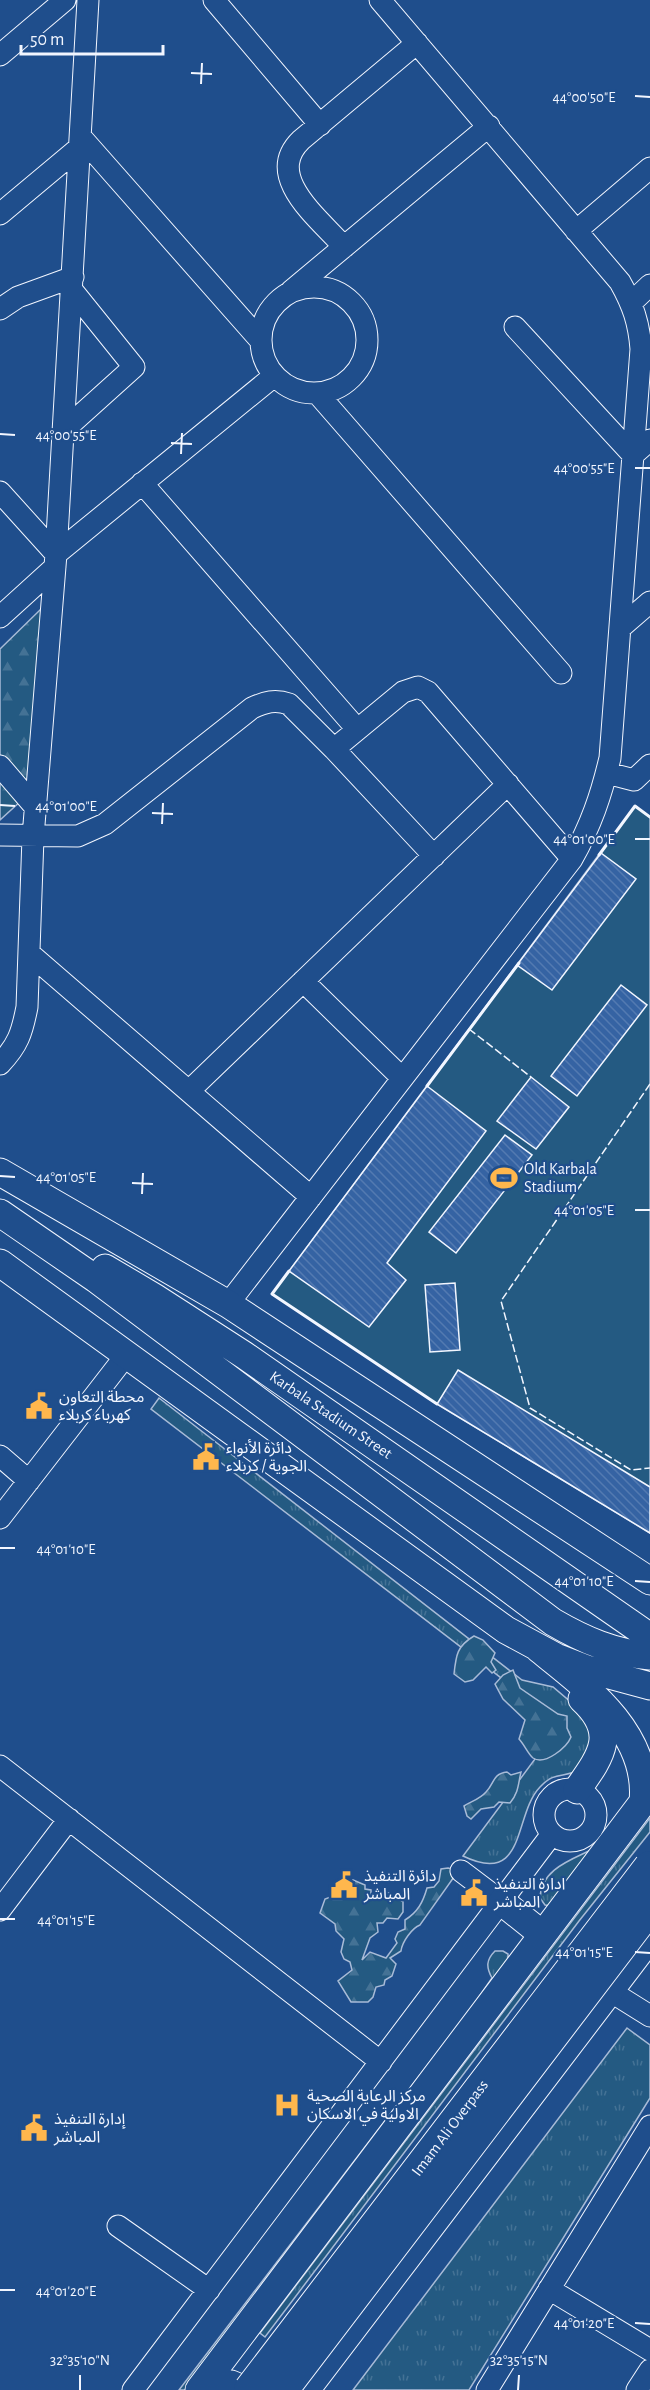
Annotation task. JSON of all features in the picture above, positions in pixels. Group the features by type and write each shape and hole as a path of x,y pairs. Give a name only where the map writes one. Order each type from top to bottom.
{"highway":[{"name":"Imam Ali Overpass","path":"250,2390 650,1866"},
{"name":"Imam Ali Overpass","path":"282,2390 650,1907"}],"main road":[{"path":"0,1172 228,1304 650,1581"},
{"path":"0,1213 96,1279 553,1622 602,1647 621,1653 650,1656"},
{"name":"Karbala Stadium Street","path":"0,1213 118,1275 244,1355 650,1637"},
{"path":"0,1263 506,1630 539,1649 587,1669 650,1686"},
{"path":"506,1630 592,1708 601,1722 604,1731 603,1745 594,1766 577,1790"},
{"path":"201,2387 542,1934 637,1812 645,1795 648,1773 633,1734 620,1717 600,1698 539,1649"},
{"path":"502,1902 542,1934"},
{"path":"248,2326 248,2341 252,2355 260,2368 272,2377 285,2382 310,2384 650,1938"},
{"path":"201,2387 231,2384 245,2390"}],"street":[{"path":"0,55 65,0"},
{"path":"0,1064 13,1050 22,1032 27,1007 33,837 56,560 88,0"},
{"path":"214,0 320,125"},
{"path":"228,1304 572,859 590,827 602,795 611,748 641,349 639,322 632,302 620,282 380,0"},
{"path":"344,247 295,192 289,180 288,166 292,152 301,140 417,43"},
{"path":"290,292 309,287 329,289 346,297 359,312 366,331 366,350 359,369 345,383 328,392 308,393 289,388 274,376 264,359 260,340 264,320 274,304 489,126"},
{"path":"0,214 81,142"},
{"path":"81,142 260,340"},
{"path":"576,231 650,168"},
{"path":"0,309 18,297 72,283"},
{"path":"64,430 134,367 72,283"},
{"path":"632,302 650,285"},
{"path":"515,327 633,455"},
{"path":"0,617 56,560 142,483 274,376"},
{"path":"317,393 561,673"},
{"path":"633,455 650,440"},
{"path":"142,483 357,729"},
{"path":"0,492 56,560"},
{"path":"620,628 650,602"},
{"path":"333,749 403,692 418,687 428,692 572,859"},
{"path":"0,835 78,836 105,824 252,708 267,702 282,702 289,704 434,856"},
{"path":"606,773 642,785 650,765"},
{"path":"0,766 36,808"},
{"path":"189,1091 508,784"},
{"path":"30,954 311,1197"},
{"path":"303,981 402,1078"},
{"path":"0,1518 127,1354"},
{"path":"0,1456 29,1480"},
{"path":"0,1766 381,2062"},
{"path":"560,1790 577,1790 585,1794 595,1807 594,1824 590,1831 576,1840 568,1841 552,1834 544,1819 547,1802 560,1790"},
{"path":"0,1910 69,1819"},
{"path":"134,2390 552,1834"},
{"path":"461,1871 502,1902"},
{"path":"610,1990 650,2016"},
{"path":"487,2390 650,2126"},
{"path":"118,2226 209,2290"},
{"path":"549,2289 650,2350"},
{"path":"637,2390 650,2370"}],"green space":[{"path":"42,608 33,790 0,820 0,649"},
{"name":"Old Karbala Stadium","path":"635,806 650,817 650,1533 437,1404 272,1294"},
{"path":"159,1398 522,1680 553,1687 592,1720 597,1736 577,1771 554,1777 540,1787 532,1799 515,1844 508,1855 498,1862 484,1863 463,1856 561,1724 151,1409"},
{"path":"474,1636 483,1640 495,1653 491,1662 496,1670 492,1673 486,1667 473,1680 465,1682 454,1674 456,1661 461,1647"},
{"path":"513,1670 520,1688 558,1714 567,1716 567,1728 571,1737 565,1746 549,1758 538,1760 529,1754 519,1739 525,1720 503,1699 495,1684 503,1675"},
{"path":"507,1772 511,1775 521,1772 517,1792 510,1803 499,1802 494,1807 481,1809 471,1819 467,1816 464,1806 489,1789 496,1777"},
{"path":"650,1818 650,1832 579,1921 265,2337 260,2333"},
{"path":"593,1849 552,1906 545,1905 540,1898 542,1888 551,1873"},
{"path":"441,1869 455,1870 454,1877 420,1925 408,1936 401,1951 390,1958 396,1964 392,1976 385,1980 384,1985 376,1987 373,1997 368,2002 351,2002 338,1981 352,1970 350,1962 344,1959 341,1952 344,1939 336,1931 335,1924 320,1913 325,1899 336,1895 337,1885 342,1881 351,1883 353,1880 365,1885 365,1889 371,1890 371,1897 382,1897 384,1892 389,1893 389,1897 396,1897 403,1902 403,1912 398,1919 387,1918 383,1923 377,1923 378,1932 370,1938 362,1960 370,1952 386,1958 397,1943 395,1939 398,1932 405,1929 405,1920 419,1906 427,1888 434,1887 439,1881"},
{"path":"495,1951 508,1954 508,1963 189,2390 179,2390 472,2007 492,1978 488,1964"},
{"path":"627,2028 650,2045 650,2098 469,2390 353,2390"}],"building":[{"path":"601,853 636,879 552,990 517,965"},
{"path":"621,985 647,1005 577,1096 551,1076"},
{"path":"531,1077 569,1107 536,1149 497,1121"},
{"path":"427,1086 486,1131 387,1263 406,1280 369,1327 289,1271"},
{"path":"505,1135 532,1155 456,1253 429,1232"},
{"path":"455,1283 460,1350 430,1352 425,1285"},
{"path":"458,1370 650,1487 650,1533 437,1404"}],"fence":[{"path":"469,1029 531,1077"},
{"path":"650,1084 501,1301 530,1408 631,1470 650,1468"}],"wall":[{"path":"599,855 635,806 650,817"},
{"path":"427,1086 519,963"},
{"path":"289,1271 272,1294 437,1404"}],"place":[{"name":"Old Karbala Stadium","path":"504,1178"},
{"name":"محطة التعاون كهرباء كربلاء","path":"39,1406"},
{"name":"دائرة الأنواء الجوية / كربلاء","path":"206,1457"},
{"name":"دائرة التنفيذ المباشر","path":"344,1885"},
{"name":"ادارة التنفيذ المباشر","path":"474,1893"},
{"name":"مركز الرعاية الصحية الاولية في الاسكان","path":"287,2105"},
{"name":"إدارة التنفيذ المباشر","path":"34,2128"}]}
